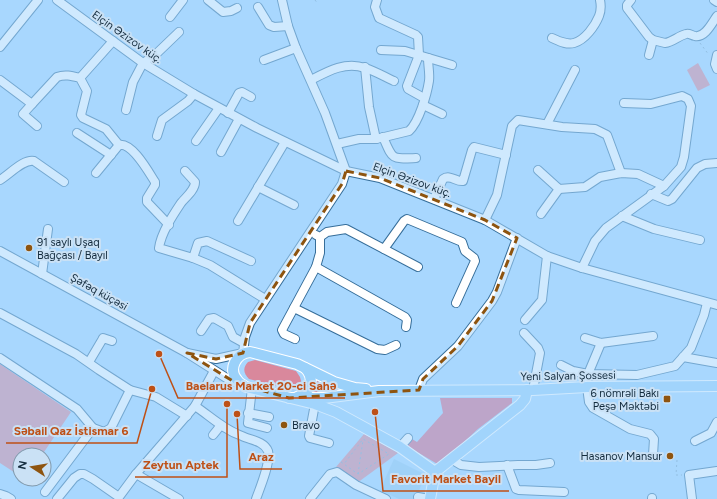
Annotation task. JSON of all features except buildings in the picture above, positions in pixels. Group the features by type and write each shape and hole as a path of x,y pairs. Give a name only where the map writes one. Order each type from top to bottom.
{"main road":[{"path":"379,391 355,388 334,382 301,366 255,353 244,348 235,362 233,372 238,381 249,388 315,404 336,412 400,447 434,472"},
{"path":"289,398 302,395 309,390 311,385 310,374 301,366"},
{"name":"Yeni Salyan Şossesi","path":"379,391 530,390 587,387 717,386"},
{"path":"429,499 434,472 520,405 530,390"},
{"path":"289,398 329,397 379,391"}],"street":[{"path":"0,46 38,0"},
{"name":"Elçin Əzizov küç.","path":"56,0 143,63 194,94 239,119 346,171 380,178 485,220 547,256 582,268 717,305"},
{"path":"170,17 183,0"},
{"path":"208,0 223,12 231,11 237,8"},
{"path":"244,348 247,330 265,299 342,184 346,171 337,144 311,80 296,48 288,26 282,0"},
{"path":"377,0 375,7 378,18 418,37 418,56 407,86 408,89 442,114"},
{"path":"552,38 564,43 574,43 582,38 593,27 600,15 600,0"},
{"path":"631,0 627,5 628,11 649,37 653,40 666,43 686,34 695,36 700,35 707,30 717,16"},
{"path":"258,7 269,25 288,26"},
{"path":"126,110 133,82 143,63 155,55 179,32"},
{"path":"649,55 653,40"},
{"path":"80,78 113,41"},
{"path":"264,60 296,48"},
{"path":"381,50 405,51 452,65"},
{"path":"716,67 717,55"},
{"path":"337,144 359,139 380,138 409,131 413,128 424,101 429,80 428,58"},
{"path":"311,80 338,68 356,66 365,68 394,82"},
{"path":"365,68 369,107 380,138 393,156 397,159 416,158"},
{"path":"547,124 575,70"},
{"path":"37,126 23,114 57,77 68,75 80,78 87,91 81,115 83,118 106,129 119,144 127,146 134,152 155,185 147,198 147,202 168,225"},
{"path":"0,80 32,104"},
{"path":"228,113 239,93 242,92 250,97"},
{"path":"157,136 162,120 188,101 194,94"},
{"path":"582,268 595,241 606,228 664,186 681,167 684,157 691,106 688,99 682,96 651,104 624,103"},
{"path":"196,141 219,108"},
{"path":"221,152 239,119"},
{"path":"485,220 497,195 512,126 518,120 562,127 595,129 607,135 621,173"},
{"path":"77,134 111,154"},
{"path":"238,221 285,142"},
{"path":"96,173 119,144"},
{"path":"434,200 443,179 446,177 463,181 474,147 506,155"},
{"path":"0,180 11,173 23,162 29,160 34,161 64,182"},
{"path":"651,194 668,201 672,199 697,168 706,164 717,164"},
{"path":"538,170 559,189"},
{"path":"185,171 194,182 195,186 182,202 168,225 160,241 160,248 210,265 265,299"},
{"path":"541,214 559,189 586,186 600,176 621,173 638,174 664,186"},
{"path":"258,187 294,205"},
{"path":"622,216 654,229 700,240"},
{"path":"384,249 407,219 462,242 465,251 474,258 475,261 456,303"},
{"path":"42,274 48,229"},
{"path":"320,236 327,232 346,229 418,267"},
{"path":"310,232 320,236"},
{"path":"295,339 284,334 282,330 316,267 320,253 320,236"},
{"path":"419,390 423,379 458,346 492,302 517,238"},
{"path":"193,258 198,243 207,241 250,261"},
{"name":"Şəfəq küçəsi","path":"0,251 187,353"},
{"path":"525,320 542,300 547,256"},
{"path":"316,267 405,317 407,320 406,327"},
{"path":"561,364 573,371 588,374 637,375 675,366 691,348 704,315 707,302"},
{"path":"294,308 377,349 385,350 396,345"},
{"path":"0,313 76,354 130,390 156,398 186,416"},
{"path":"202,331 209,319 214,318 228,326 233,338 244,348"},
{"path":"524,333 538,348 540,353 530,390"},
{"path":"585,338 601,343 653,336"},
{"path":"89,362 103,338 112,341"},
{"path":"601,343 588,374 587,387 589,402 593,408 630,428 650,434 654,439 653,455"},
{"path":"187,353 216,359 244,348"},
{"path":"187,353 214,371 249,388 248,423 267,428"},
{"path":"683,357 717,363"},
{"path":"0,358 77,409 93,428 104,432 111,428 130,390"},
{"path":"57,499 74,478 80,474 84,474 94,479 120,498 136,474 195,406 214,371"},
{"path":"315,404 309,436 310,438 329,443"},
{"path":"195,406 221,425 242,437 260,443 267,450 268,461 256,499"},
{"path":"248,413 269,417"},
{"path":"696,441 711,433 717,422"},
{"path":"213,435 221,425"},
{"path":"45,492 93,428"},
{"path":"400,447 408,438"},
{"path":"451,459 461,465 479,467 536,465 550,463"},
{"path":"507,465 516,489 564,492"},
{"path":"692,499 688,481 689,475 717,471"},
{"path":"310,499 330,474 337,472 356,485 386,499"},
{"path":"136,474 179,499"},
{"path":"0,494 11,499"},
{"path":"418,497 429,499"}],"path":[{"path":"315,0 318,4"},
{"path":"695,36 716,67"},
{"path":"358,478 364,434"},
{"path":"344,464 363,439"},
{"path":"358,474 389,454 363,439"},
{"path":"677,460 676,475 689,475"},
{"path":"341,462 358,474"}],"highlighted area":[{"path":"346,171 380,178 485,220 517,238 492,301 458,346 423,379 419,390 289,398 236,383 187,353 216,359 243,353 250,323 342,184"}],"shaded area":[{"path":"698,63 710,85 698,91 687,70"},
{"path":"255,360 296,371 301,381 298,388 291,390 249,379 244,369 248,362"},
{"path":"0,364 71,412 47,447 12,447 12,471 0,463"},
{"path":"315,380 337,391 312,393 315,387"},
{"path":"440,398 512,398 512,403 478,429 439,465 407,446 412,439 417,442 443,413"},
{"path":"364,434 398,453 357,483 336,467"},
{"path":"394,459 426,475 415,499 399,499 380,490"}],"place":[{"name":"91 saylı Uşaq Bağçası / Bayıl","path":"29,248"},
{"name":"Baelarus Market 20-ci Sahə","path":"159,354"},
{"name":"Səbail Qaz İstismar 6","path":"152,389"},
{"name":"6 nömrəli Bakı Peşə Məktəbi","path":"667,399"},
{"name":"Zeytun Aptek","path":"227,404"},
{"name":"Favorit Market Bayil","path":"375,412"},
{"name":"Araz","path":"237,414"},
{"name":"Bravo","path":"284,425"},
{"name":"Hasanov Mansur","path":"670,456"}]}
